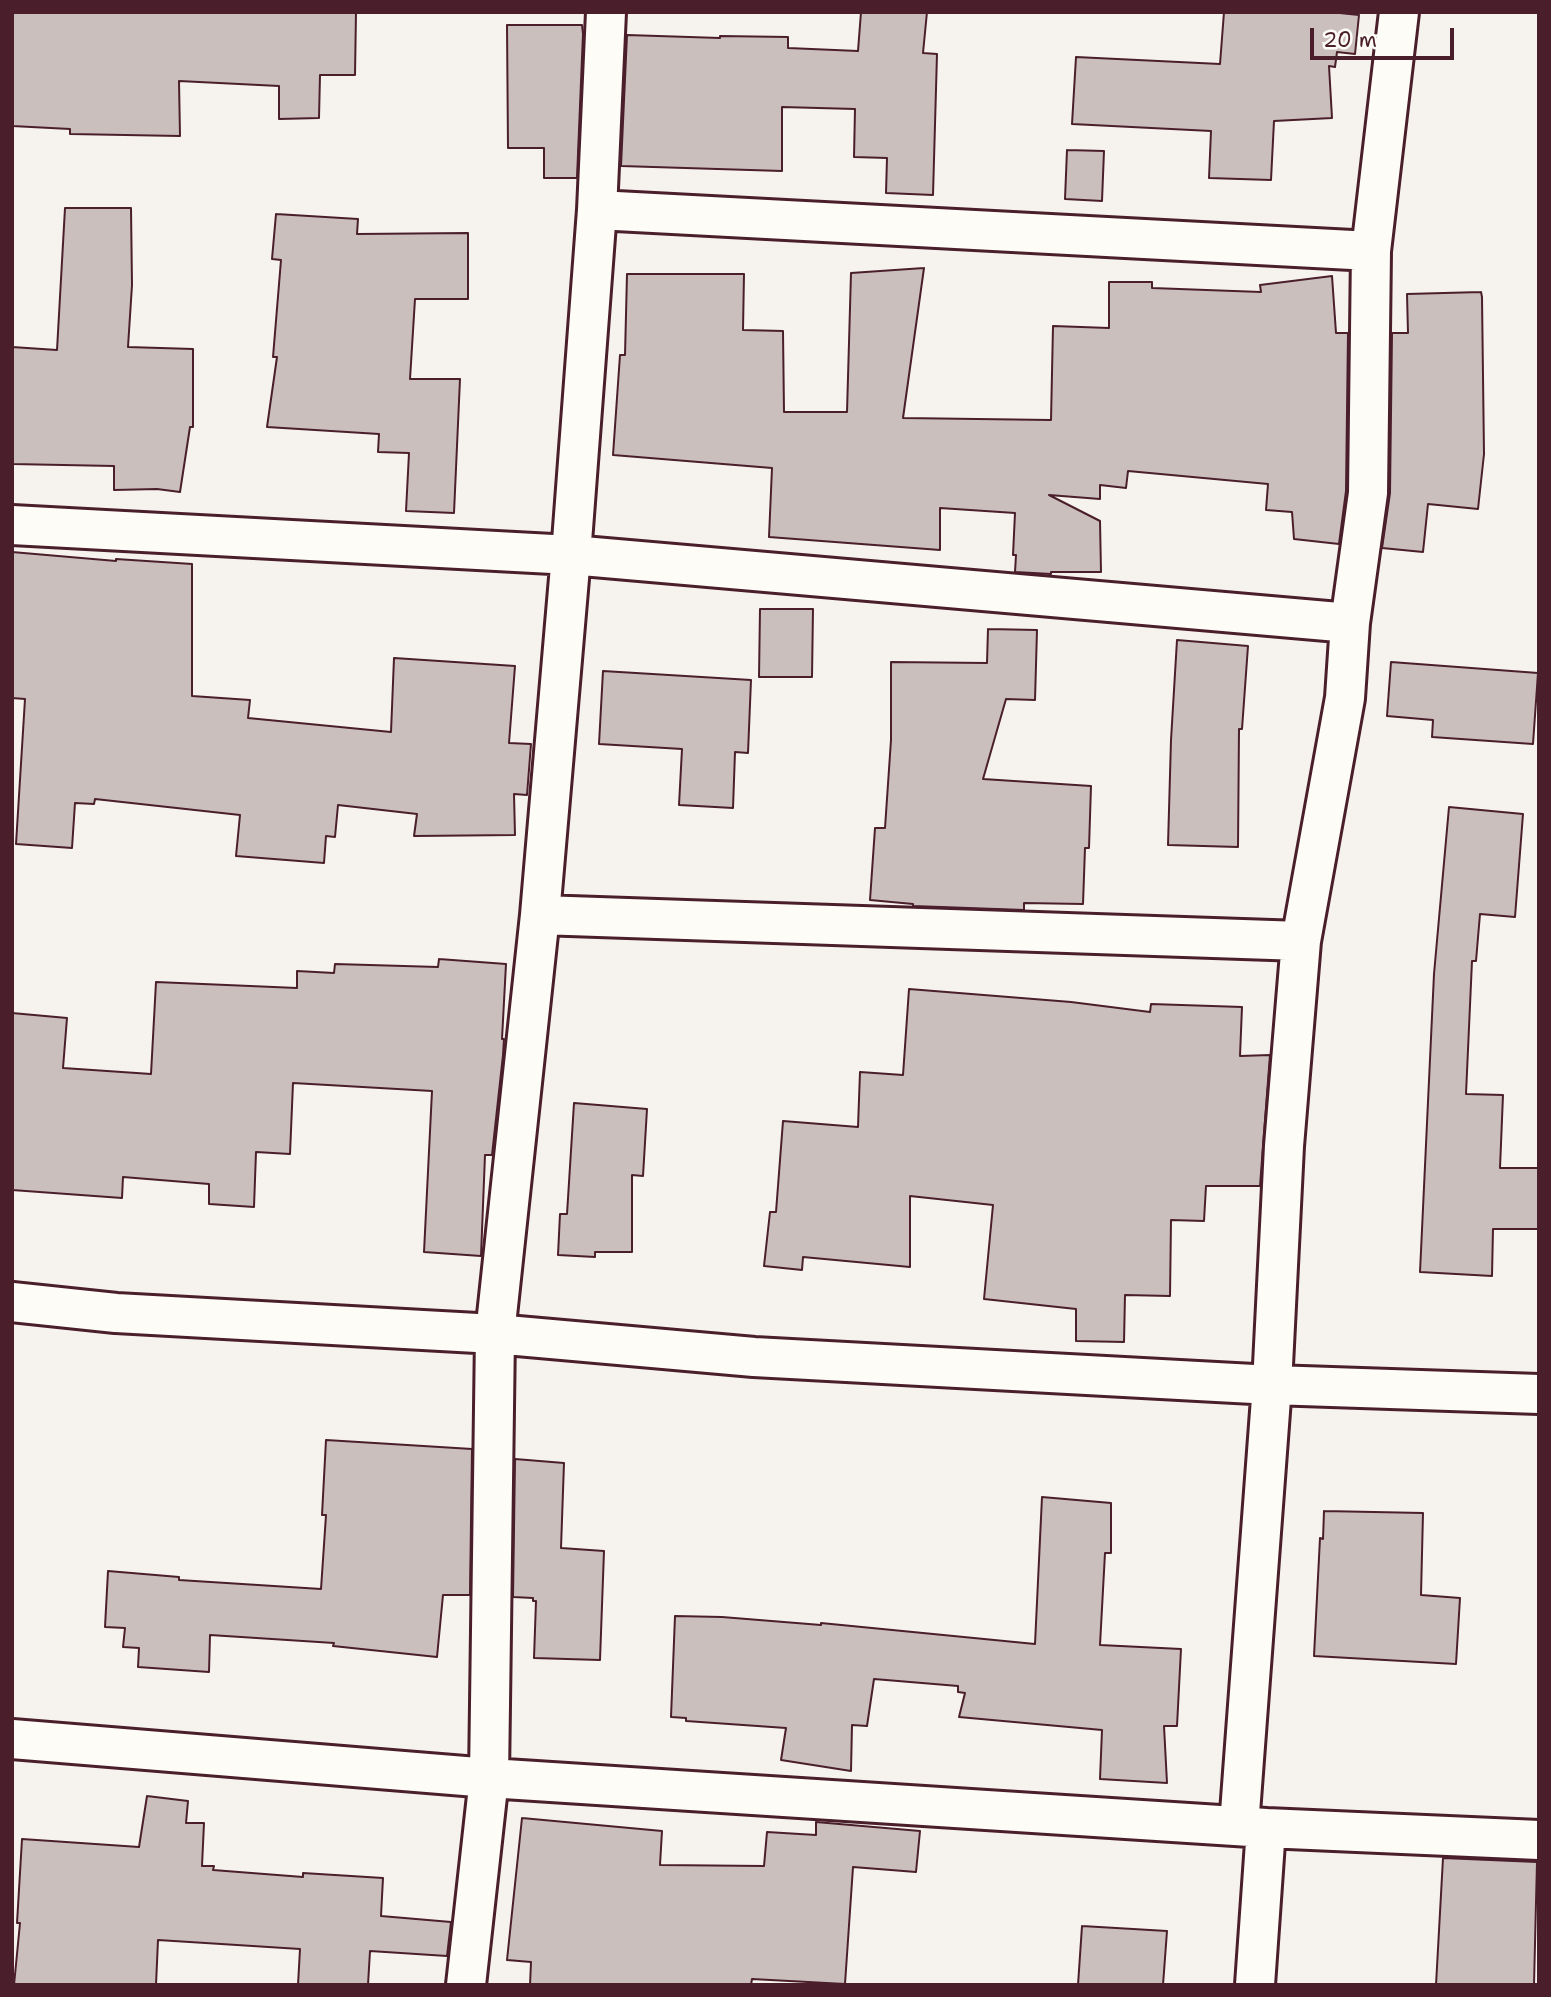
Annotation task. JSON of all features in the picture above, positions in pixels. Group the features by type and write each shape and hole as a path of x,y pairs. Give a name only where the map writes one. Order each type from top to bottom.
{"street":[{"path":"467,1985 489,1778 495,1334 540,915 571,555 597,210 606,12"},
{"path":"1255,1985 1252,1827 1284,1146 1301,941 1345,698 1350,623 1368,493 1371,251 1399,12"},
{"path":"597,210 1371,251"},
{"path":"12,525 571,555 1350,623"},
{"path":"540,915 1301,941"},
{"path":"12,1302 116,1313 495,1334 754,1357 1272,1385 1539,1394"},
{"path":"12,1739 489,1778 1252,1827 1539,1840"}],"building":[{"path":"12,12 356,12 355,75 320,75 319,118 279,119 279,86 179,81 180,136 70,134 70,129 12,126"},
{"path":"861,12 927,12 923,53 937,54 933,195 886,193 887,158 854,157 855,109 782,107 782,171 621,166 627,35 788,37 788,48 858,51"},
{"path":"1224,12 1330,12 1359,15 1355,54 1337,52 1335,67 1329,66 1332,118 1274,121 1271,180 1209,178 1211,131 1072,124 1076,57 1220,64"},
{"path":"507,25 582,25 577,178 544,178 544,148 508,148"},
{"path":"1067,150 1104,151 1102,201 1065,199"},
{"path":"65,208 131,208 132,285 128,347 193,349 193,427 190,427 180,492 157,489 114,490 114,466 12,464 12,347 57,350"},
{"path":"276,214 358,219 357,234 468,233 468,299 415,299 410,379 460,379 454,513 406,511 409,453 378,452 379,434 267,427 277,357 273,357 281,260 272,259"},
{"path":"924,268 903,418 1051,420 1053,326 1109,328 1109,282 1152,282 1152,288 1261,292 1260,285 1332,276 1336,333 1348,333 1346,491 1339,544 1294,539 1292,512 1266,510 1268,484 1128,471 1126,488 1100,485 1100,499 1049,495 1100,521 1101,572 1015,572 1015,513 940,508 940,550 769,537 772,468 613,455 620,355 625,355 627,274 744,274 743,330 783,331 784,412 847,412 851,273"},
{"path":"1481,292 1484,454 1478,509 1428,504 1423,552 1382,548 1390,493 1392,333 1408,333 1407,294"},
{"path":"12,552 192,564 192,696 250,700 248,718 391,732 394,658 515,666 509,743 531,744 527,795 514,794 515,835 414,836 417,814 338,805 335,837 326,836 324,863 236,856 240,815 95,799 94,804 75,803 72,848 16,844 25,699 12,698"},
{"path":"760,609 813,609 812,677 759,677"},
{"path":"988,629 1037,630 1035,700 1006,699 983,779 1091,786 1089,848 1085,848 1083,904 1024,903 1024,910 913,906 870,900 875,828 885,828 891,740 891,662 987,663"},
{"path":"1177,640 1248,646 1242,729 1239,729 1238,847 1168,845"},
{"path":"1391,662 1538,673 1533,744 1432,737 1433,720 1387,716"},
{"path":"603,671 751,680 748,753 735,752 733,808 679,805 682,749 599,744"},
{"path":"1449,807 1523,814 1515,917 1480,914 1476,961 1472,961 1466,1094 1503,1095 1500,1168 1539,1168 1539,1229 1493,1229 1492,1276 1420,1272 1434,974"},
{"path":"439,959 506,964 503,1055 492,1155 485,1155 481,1256 424,1252 432,1091 293,1083 290,1154 256,1152 254,1207 209,1204 209,1184 123,1177 122,1198 12,1190 12,1013 67,1018 63,1068 151,1074 156,982 297,988 297,971 334,973 335,964 438,967"},
{"path":"909,989 1071,1002 1150,1012 1151,1004 1242,1007 1240,1056 1270,1055 1260,1186 1206,1186 1204,1221 1171,1220 1170,1296 1125,1295 1124,1342 1076,1341 1076,1309 984,1299 993,1205 910,1196 910,1267 803,1257 802,1270 764,1266 770,1212 776,1212 783,1121 858,1127 860,1072 903,1075"},
{"path":"574,1103 647,1109 643,1176 632,1175 632,1252 595,1252 595,1257 558,1255 560,1214 567,1214"},
{"path":"326,1440 472,1449 470,1595 443,1595 437,1657 333,1646 334,1643 210,1635 209,1672 138,1667 139,1648 123,1647 125,1628 105,1627 108,1571 179,1577 179,1580 321,1589 326,1515 322,1515"},
{"path":"515,1459 564,1463 561,1548 604,1551 600,1660 534,1658 536,1601 533,1601 533,1598 513,1597"},
{"path":"1042,1497 1111,1503 1111,1553 1105,1553 1100,1645 1181,1649 1177,1726 1164,1726 1167,1783 1100,1779 1102,1730 959,1717 965,1693 958,1692 958,1686 874,1679 867,1726 852,1725 851,1771 781,1760 786,1728 686,1721 686,1718 671,1717 675,1616 821,1623 1035,1644"},
{"path":"1324,1511 1423,1513 1421,1595 1460,1598 1456,1664 1314,1656 1320,1538 1323,1539"},
{"path":"147,1796 188,1801 186,1823 204,1823 202,1866 214,1866 213,1870 303,1877 303,1873 383,1878 381,1916 451,1922 447,1956 370,1951 368,1985 298,1985 300,1949 158,1940 156,1985 14,1985 20,1923 17,1923 22,1839 139,1847"},
{"path":"522,1818 662,1831 660,1865 764,1866 767,1832 816,1835 816,1822 920,1831 916,1872 853,1867 845,1984 752,1979 751,1985 530,1985 531,1962 507,1960"},
{"path":"1443,1858 1537,1862 1534,1985 1436,1985"},
{"path":"1082,1926 1167,1931 1163,1985 1078,1985"}]}
